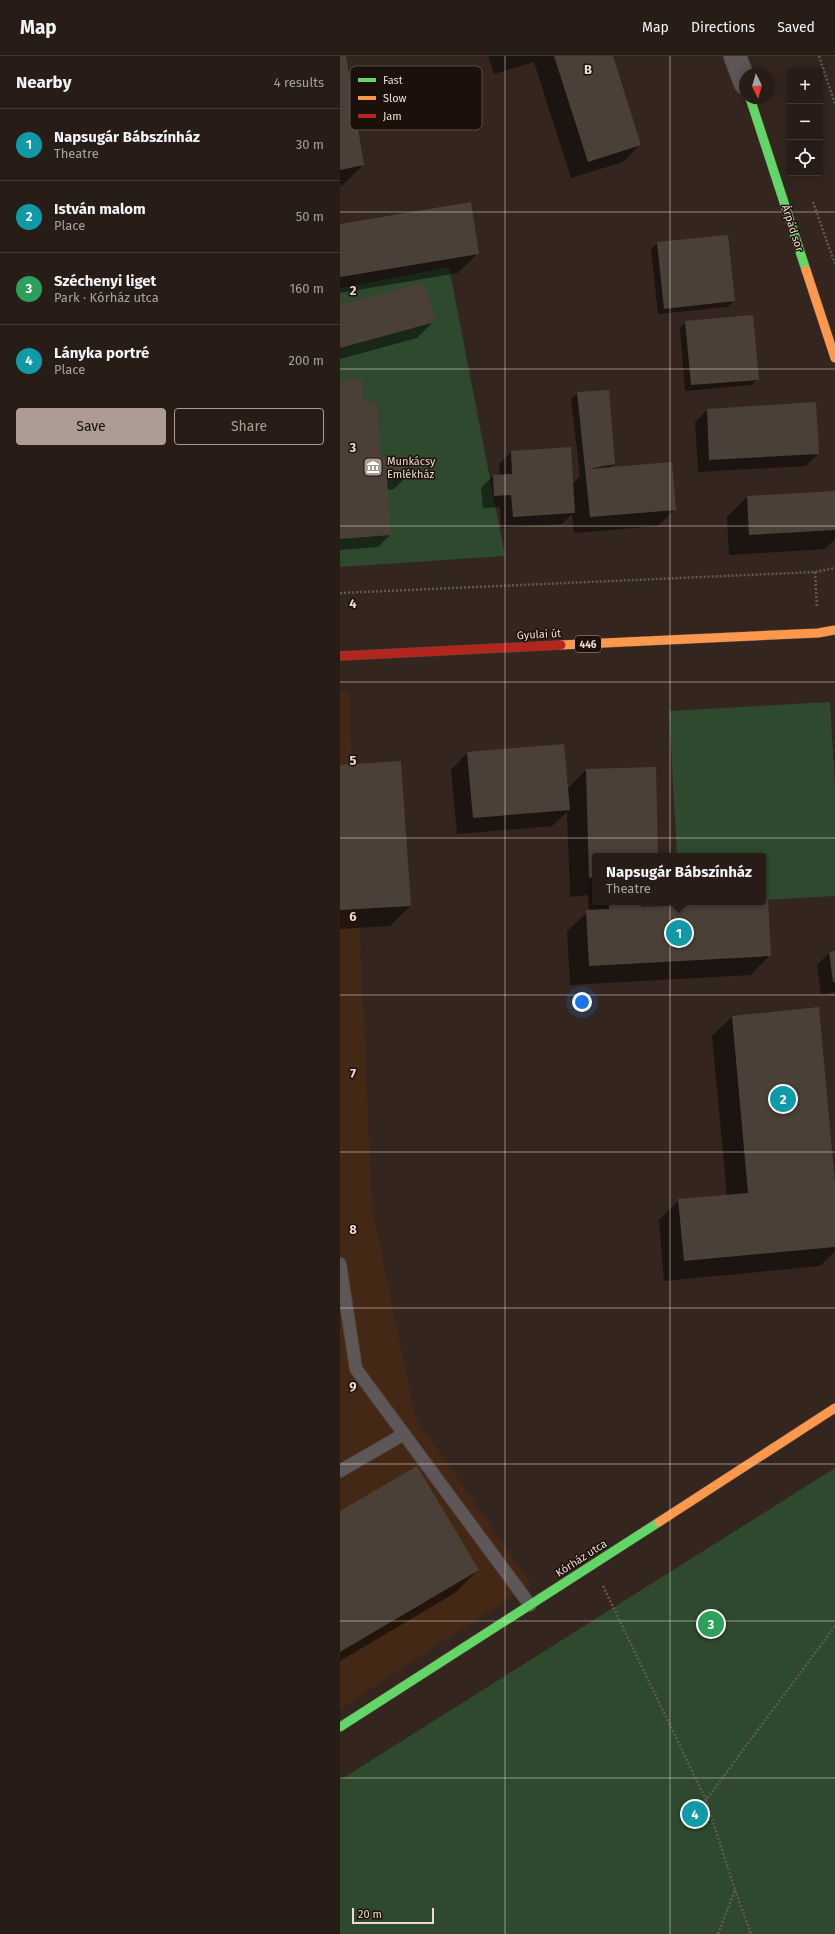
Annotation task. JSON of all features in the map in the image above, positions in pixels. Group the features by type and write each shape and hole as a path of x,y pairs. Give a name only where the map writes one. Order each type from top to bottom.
{"street":[{"path":"735,56 739,68"},
{"name":"Árpád sor","path":"752,104 835,358"},
{"name":"Gyulai út","path":"340,656 818,633 835,630"},
{"name":"Kórház utca","path":"340,1727 835,1408"}],"lane":[{"path":"340,1264 356,1369 530,1605"},
{"path":"340,1471 404,1434"}],"path":[{"path":"819,56 835,104"},
{"path":"812,201 835,264"},
{"path":"340,593 815,572 835,568"},
{"path":"592,1564 706,1800 751,1934"},
{"path":"706,1800 835,1626"},
{"path":"718,1934 735,1890"}],"shaded area":[{"path":"349,692 372,1207 415,1417 531,1584 340,1709 340,693"}],"green space":[{"path":"449,267 505,556 340,567 340,288"},
{"path":"830,702 835,786 835,896 766,900 766,853 677,853 669,711"},
{"path":"835,1468 835,1934 340,1934 340,1780"}],"building":[{"path":"340,56 346,56 350,80 350,130 358,130 364,165 340,170"},
{"path":"554,56 613,56 641,145 588,162"},
{"path":"471,202 479,254 340,277 340,224"},
{"path":"728,235 735,301 664,309 657,242"},
{"path":"424,282 435,322 340,348 340,305"},
{"path":"753,315 759,380 691,385 685,321"},
{"name":"Munkácsy Emlékház","path":"362,379 364,402 377,401 381,457 405,455 407,478 387,479 391,535 340,539 340,381"},
{"path":"609,390 615,464 588,469 672,462 676,510 590,517 577,392"},
{"path":"816,402 819,454 709,460 707,409"},
{"path":"571,447 575,513 513,517 511,495 494,496 493,475 512,474 511,451"},
{"path":"835,491 835,530 749,535 747,496"},
{"path":"564,744 570,810 473,818 467,752"},
{"path":"401,761 411,906 340,910 340,765"},
{"path":"656,767 658,853 592,853 592,878 589,878 586,769"},
{"path":"766,900 768,900 771,956 589,966 586,910 609,909 609,905 641,905 641,907 690,905 766,905"},
{"path":"835,951 835,982 833,982 829,952"},
{"path":"819,1007 835,1183 835,1247 684,1261 678,1199 748,1193 732,1016"},
{"path":"417,1466 479,1570 340,1652 340,1511"}],"traffic: fast":[{"path":"752,104 806,270"},
{"path":"340,1727 659,1522"}],"traffic: slow":[{"path":"806,270 835,358"},
{"path":"561,645 818,633 835,630"},
{"path":"659,1522 835,1408"}],"traffic: jam":[{"path":"340,656 561,645"}],"place":[{"name":"Munkácsy Emlékház","path":"373,467"},
{"name":"Napsugár Bábszínház","path":"679,933"},
{"name":"István malom","path":"783,1099"},
{"name":"Széchenyi liget","path":"711,1624"},
{"name":"Lányka portré","path":"695,1814"}]}
